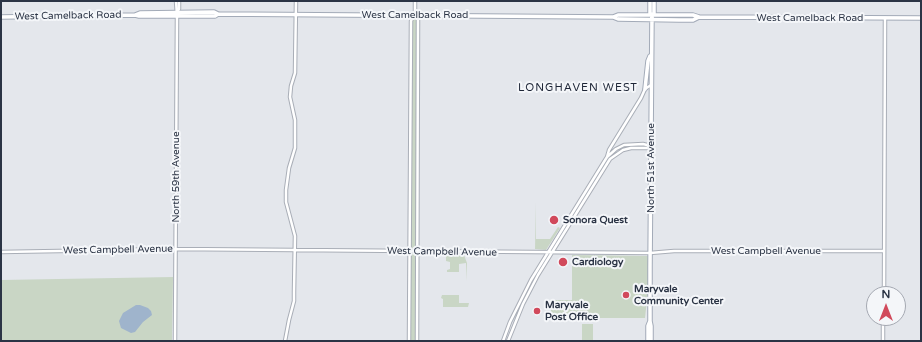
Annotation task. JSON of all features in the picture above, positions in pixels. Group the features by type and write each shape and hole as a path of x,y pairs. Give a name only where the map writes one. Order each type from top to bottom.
{"main road":[{"name":"North 51st Avenue","path":"650,1 650,12 652,17 650,253 651,341"},
{"name":"North 51st Avenue","path":"652,17 654,13 654,1"},
{"name":"West Camelback Road","path":"1,17 140,16 177,14 214,16 218,14 296,14 613,17 618,19 652,17 693,20 699,17 921,18"},
{"path":"645,89 648,61 652,53"},
{"name":"North 51st Avenue","path":"648,341 648,326 650,321"}],"street":[{"name":"North 59th Avenue","path":"175,341 176,1"},
{"name":"North 59th Avenue","path":"177,14 179,9 179,1"},
{"path":"285,341 294,301 294,231 286,202 286,190 289,168 295,148 295,120 290,97 291,86 295,73 296,1"},
{"path":"409,341 410,21 415,11 415,1"},
{"path":"415,11 418,15 417,341"},
{"path":"884,286 885,18"},
{"path":"607,157 609,150 645,89 652,85"},
{"path":"503,341 531,280 607,157 616,148 624,145 643,144 651,146"},
{"path":"558,243 602,171 614,156 627,149 647,148 651,146"},
{"path":"569,218 574,218"},
{"path":"508,341 523,304 558,243 564,231 563,228"},
{"name":"West Campbell Avenue","path":"1,252 176,250 650,253 674,251 884,251"},
{"path":"883,341 884,326"}],"green space":[{"path":"414,18 417,20 416,341 410,341 412,22"},
{"path":"536,202 536,239 550,239 558,227 560,228 546,250 535,249"},
{"path":"464,255 467,263 466,281 466,263 459,264 459,272 447,272 447,270 450,269 450,262 446,261 446,256"},
{"path":"572,255 648,256 648,291 645,318 551,318 551,300 572,300"},
{"path":"173,277 172,341 1,341 1,280"},
{"path":"442,295 459,295 459,303 469,303 468,307 443,307 443,299 441,298"},
{"path":"582,324 593,324 593,341 582,341"}],"water":[{"path":"136,305 148,308 152,315 143,322 135,332 131,333 121,328 119,321 123,313"}],"place":[{"name":"Sonora Quest","path":"554,220"},
{"name":"Cardiology","path":"563,262"},
{"name":"Maryvale Community Center","path":"626,295"},
{"name":"Maryvale Post Office","path":"537,311"}],"district":[{"name":"LONGHAVEN WEST","path":"578,88"}]}
